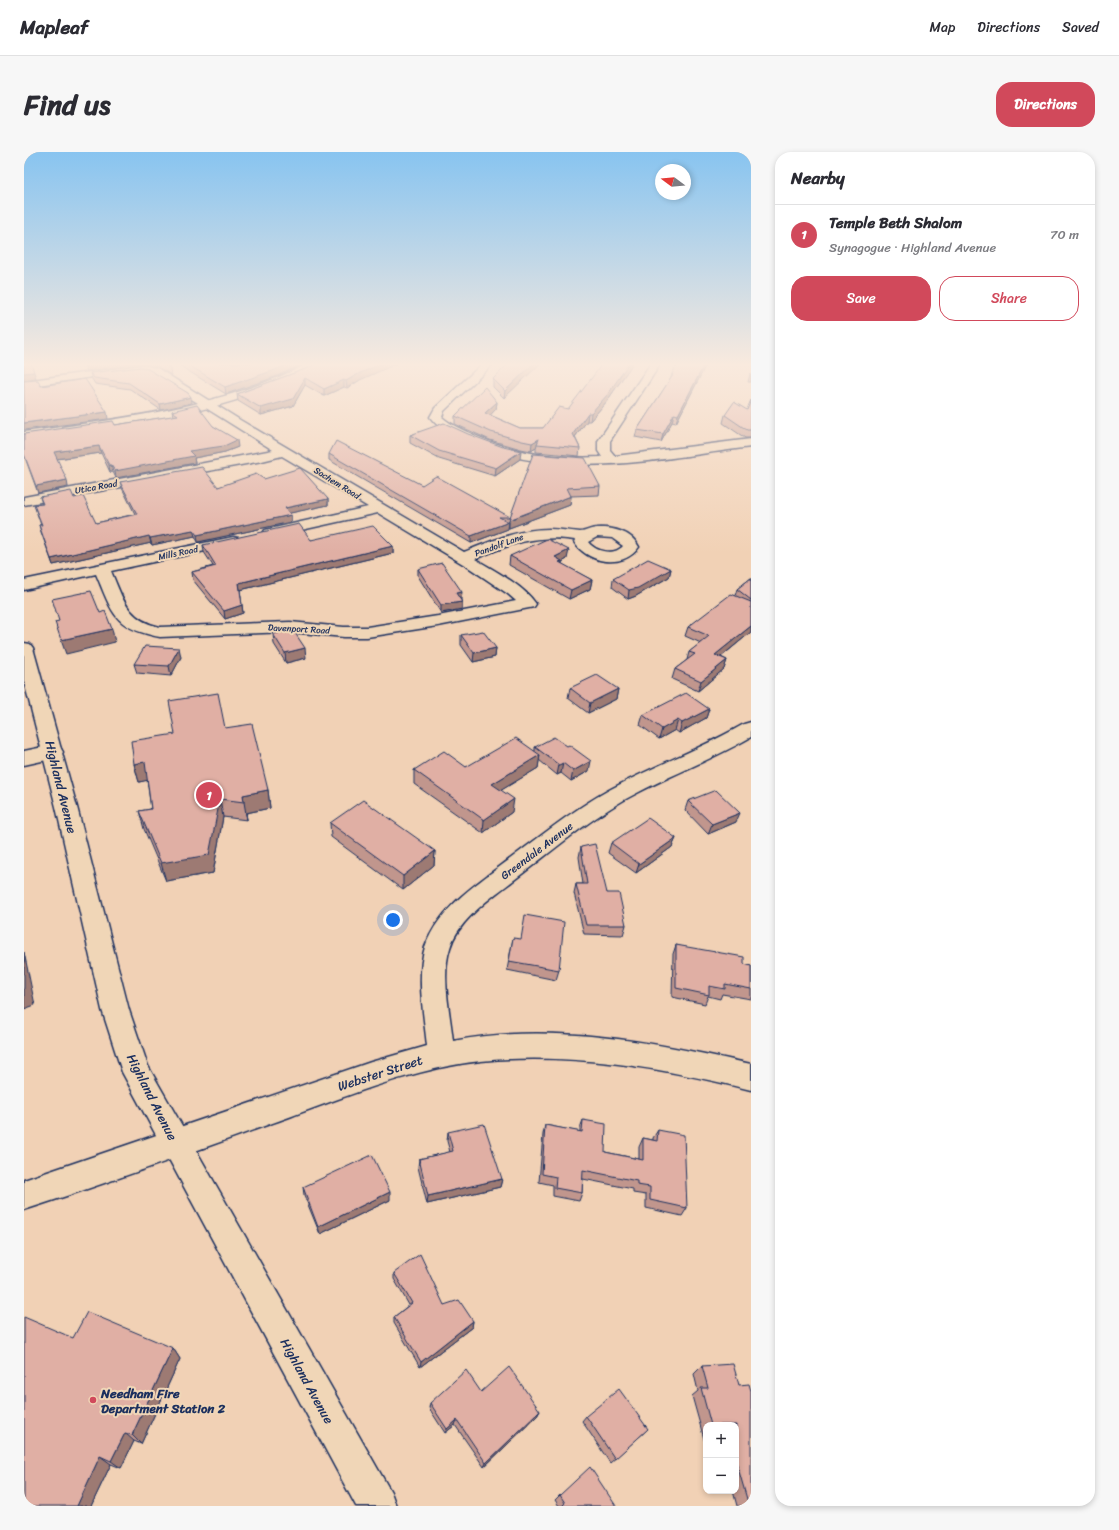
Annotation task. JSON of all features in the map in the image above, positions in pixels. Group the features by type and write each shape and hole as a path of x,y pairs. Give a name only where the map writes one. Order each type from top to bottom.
{"street":[{"path":"24,436 85,426"},
{"name":"Sachem Road","path":"242,426 463,558 514,591 528,604"},
{"path":"449,426 479,442 514,454 554,461 612,461 751,443"},
{"path":"612,461 604,451 604,441 614,426"},
{"name":"Utica Road","path":"24,501 262,457 285,451"},
{"name":"Mills Road","path":"24,585 379,509"},
{"name":"Pandolf Lane","path":"463,558 523,536 559,534 583,538"},
{"name":"Davenport Road","path":"102,569 121,611 129,621 141,628 160,632 283,627 344,632 367,632 438,621 528,604"},
{"name":"Highland Avenue","path":"24,648 53,752 124,1040 136,1072 377,1506"},
{"name":"Greendale Avenue","path":"441,1055 434,979 438,948 454,918 476,896 582,818 631,788 731,741 751,728"},
{"path":"24,758 53,752"},
{"name":"Webster Street","path":"24,1196 366,1077 441,1055 481,1049 511,1047 579,1048 669,1059 751,1077"}],"building":[{"path":"77,426 213,426 237,440 224,446 189,451 194,456 115,471 111,465 109,465 99,446 54,452 67,480 36,486 24,454 24,434"},
{"path":"435,426 451,426 503,447 521,451 496,468 439,451 410,435"},
{"path":"478,426 516,426 520,428 543,428 544,426 579,426 573,434 580,448 537,444 539,439 532,443 522,441 491,432"},
{"path":"639,426 667,426 663,434 637,430"},
{"path":"741,426 751,426 751,430 747,430"},
{"path":"336,441 422,485 436,476 510,517 499,517 509,522 471,536 329,454"},
{"path":"533,454 585,458 600,486 567,488 571,496 509,520"},
{"path":"202,467 218,487 256,474 264,479 300,468 328,499 285,508 291,515 197,535 193,530 150,538 149,536 51,559 39,525 42,525 34,505 43,504 40,497 71,491 74,498 83,496 96,523 137,514 120,482"},
{"path":"299,524 311,540 373,526 393,546 239,583 242,605 224,611 192,572 216,566 203,545"},
{"path":"547,539 569,550 555,557 562,561 559,562 592,580 571,590 510,556"},
{"path":"648,559 671,569 638,588 629,590 613,579"},
{"path":"442,563 462,592 456,593 462,602 441,605 418,569"},
{"path":"751,578 751,600 737,589"},
{"path":"91,591 100,613 105,611 112,629 61,640 55,622 59,621 52,599"},
{"path":"731,594 751,602 751,626 715,655 727,660 701,681 675,669 695,654 689,652 709,636 688,627"},
{"path":"293,630 305,648 285,653 273,634"},
{"path":"483,631 496,648 474,653 461,635"},
{"path":"145,646 179,648 169,666 134,664"},
{"path":"597,675 618,689 590,703 570,688"},
{"path":"218,693 225,728 252,724 268,790 243,795 244,802 220,799 209,855 161,863 139,811 151,809 145,762 134,764 131,741 175,734 169,701"},
{"path":"686,693 709,709 682,723 678,720 662,729 643,715"},
{"path":"554,737 567,746 569,745 591,761 573,771 563,763 559,765 535,747"},
{"path":"516,738 540,755 492,784 514,799 484,820 414,770 444,751 466,767"},
{"path":"716,790 740,813 712,824 688,801"},
{"path":"363,800 435,851 403,876 330,823"},
{"path":"648,818 676,838 639,864 611,843"},
{"path":"595,844 607,893 619,893 626,925 586,925 576,884 587,884 581,847"},
{"path":"525,915 564,922 559,970 509,961 513,938 521,939"},
{"path":"676,945 744,957 744,964 751,966 751,989 725,984 725,989 709,986 709,995 676,988"},
{"path":"583,1120 606,1124 605,1152 643,1160 643,1138 657,1141 658,1130 684,1135 687,1208 650,1200 650,1187 637,1185 637,1181 583,1170 582,1193 555,1188 556,1177 542,1174 545,1125 582,1132"},
{"path":"484,1124 502,1179 428,1196 419,1159 453,1151 448,1132"},
{"path":"372,1155 390,1192 318,1227 303,1187"},
{"path":"420,1254 444,1305 459,1300 473,1321 421,1362 394,1317 412,1303 394,1273"},
{"name":"Needham Fire Department Station 2","path":"87,1312 173,1348 132,1435 125,1433 111,1461 100,1456 77,1506 24,1506 24,1317 73,1338"},
{"path":"733,1364 739,1385 749,1384 751,1391 751,1506 749,1506 739,1471 739,1422 710,1422 701,1388 708,1388 702,1366"},
{"path":"509,1367 540,1411 486,1463 457,1420 447,1429 430,1403 466,1370 481,1392"},
{"path":"619,1389 648,1429 615,1459 586,1416"},
{"path":"590,1467 616,1506 562,1506 565,1503 560,1495"}],"place":[{"name":"Temple Beth Shalom","path":"209,795"},
{"name":"Needham Fire Department Station 2","path":"93,1400"}]}
